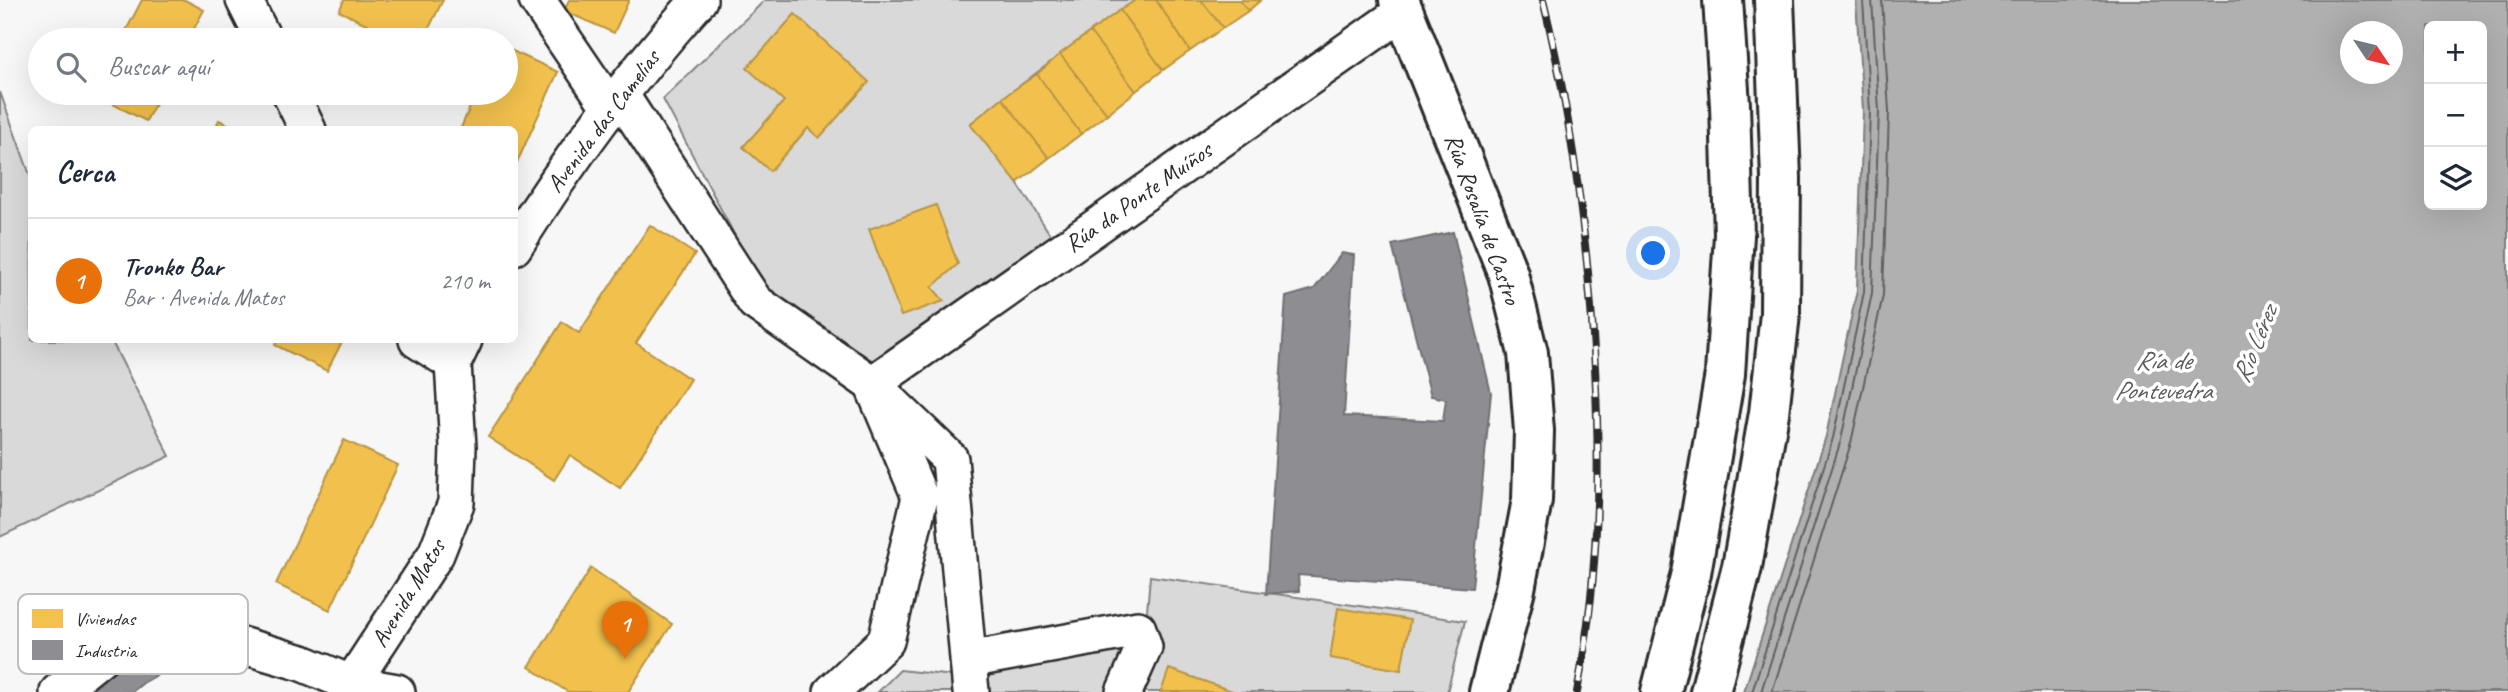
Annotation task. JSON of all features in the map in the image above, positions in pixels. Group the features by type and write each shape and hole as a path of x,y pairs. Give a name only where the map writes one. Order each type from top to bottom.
{"main road":[{"path":"1661,692 1691,573 1725,374 1734,235 1723,0"},
{"path":"1710,692 1742,567 1769,413 1780,314 1781,178 1774,0"},
{"name":"Rúa Rosalía de Castro","path":"1402,5 1508,274 1528,353 1534,431 1532,500 1515,589 1489,692"}],"street":[{"path":"244,0 258,28"},
{"path":"537,0 615,100 755,302 872,384 950,460 970,676 1138,629 1144,647 1124,692"},
{"name":"Avenida das Camelias","path":"518,241 615,100 699,0"},
{"name":"Rúa da Ponte Muíños","path":"872,384 1402,5"},
{"path":"296,105 306,126"},
{"path":"428,343 458,351"},
{"name":"Avenida Matos","path":"349,688 436,554 456,503 458,351"},
{"path":"832,692 886,641 920,497 872,384"},
{"path":"248,647 302,663 349,688 397,692"},
{"path":"58,692 80,674"}],"shaded area":[{"path":"765,0 1136,0 970,124 1017,183 1055,242 871,372 765,293 663,99"},
{"path":"0,92 28,170 28,343 113,343 170,456 0,537"},
{"path":"1150,576 1465,621 1447,692 1124,692 1144,647"},
{"path":"1130,638 1113,692 979,692 977,669"},
{"path":"900,670 953,676 956,692 878,692"}],"water":[{"name":"Ría de Pontevedra","path":"1856,0 2508,0 2508,692 1744,692 1826,436 1857,290 1863,111"}],"building: Viviendas":[{"path":"142,0 185,0 204,10 194,28 127,28"},
{"path":"344,0 443,0 429,28 375,28 339,11"},
{"path":"569,0 629,0 614,33 564,11"},
{"path":"1136,0 1156,0 1190,51 1163,70 1120,10"},
{"path":"1156,0 1201,0 1223,28 1190,51"},
{"path":"1201,0 1240,0 1248,11 1223,28"},
{"path":"1240,0 1261,0 1248,11"},
{"path":"1120,10 1163,70 1136,91 1090,32"},
{"path":"795,14 869,82 819,138 808,128 770,171 743,147 784,101 747,68"},
{"path":"1090,32 1136,91 1107,114 1060,54"},
{"path":"518,54 558,72 518,160 518,126 462,126 471,105 518,105"},
{"path":"1060,54 1107,114 1081,134 1037,74"},
{"path":"1037,74 1081,134 1049,158 1002,98"},
{"path":"1002,98 1049,158 1017,183 970,124"},
{"path":"115,105 155,105 146,121"},
{"path":"219,120 232,126 216,126"},
{"path":"936,205 958,264 932,287 944,301 901,316 869,229"},
{"path":"650,225 695,254 636,343 690,379 620,488 570,455 554,480 488,437 562,322 579,333"},
{"path":"276,343 341,343 327,371 275,345"},
{"path":"344,440 398,465 330,610 276,584"},
{"path":"591,568 672,624 628,692 568,692 529,667"},
{"path":"1338,608 1410,620 1401,670 1330,658"},
{"path":"1169,669 1235,692 1161,692"}],"building: Industria":[{"path":"1453,232 1491,393 1472,588 1298,575 1299,591 1266,594 1286,297 1314,289 1342,253 1354,255 1344,416 1443,421 1446,399 1431,396 1392,245"},
{"path":"106,674 159,674 132,692 86,692"}],"railway":[{"path":"1543,0 1565,101 1576,170 1596,378 1596,535 1586,640 1577,692"}],"place":[{"name":"Tronko Bar","path":"625,659"}],"water label":[{"name":"Río Lérez","path":"2254,344"}]}
